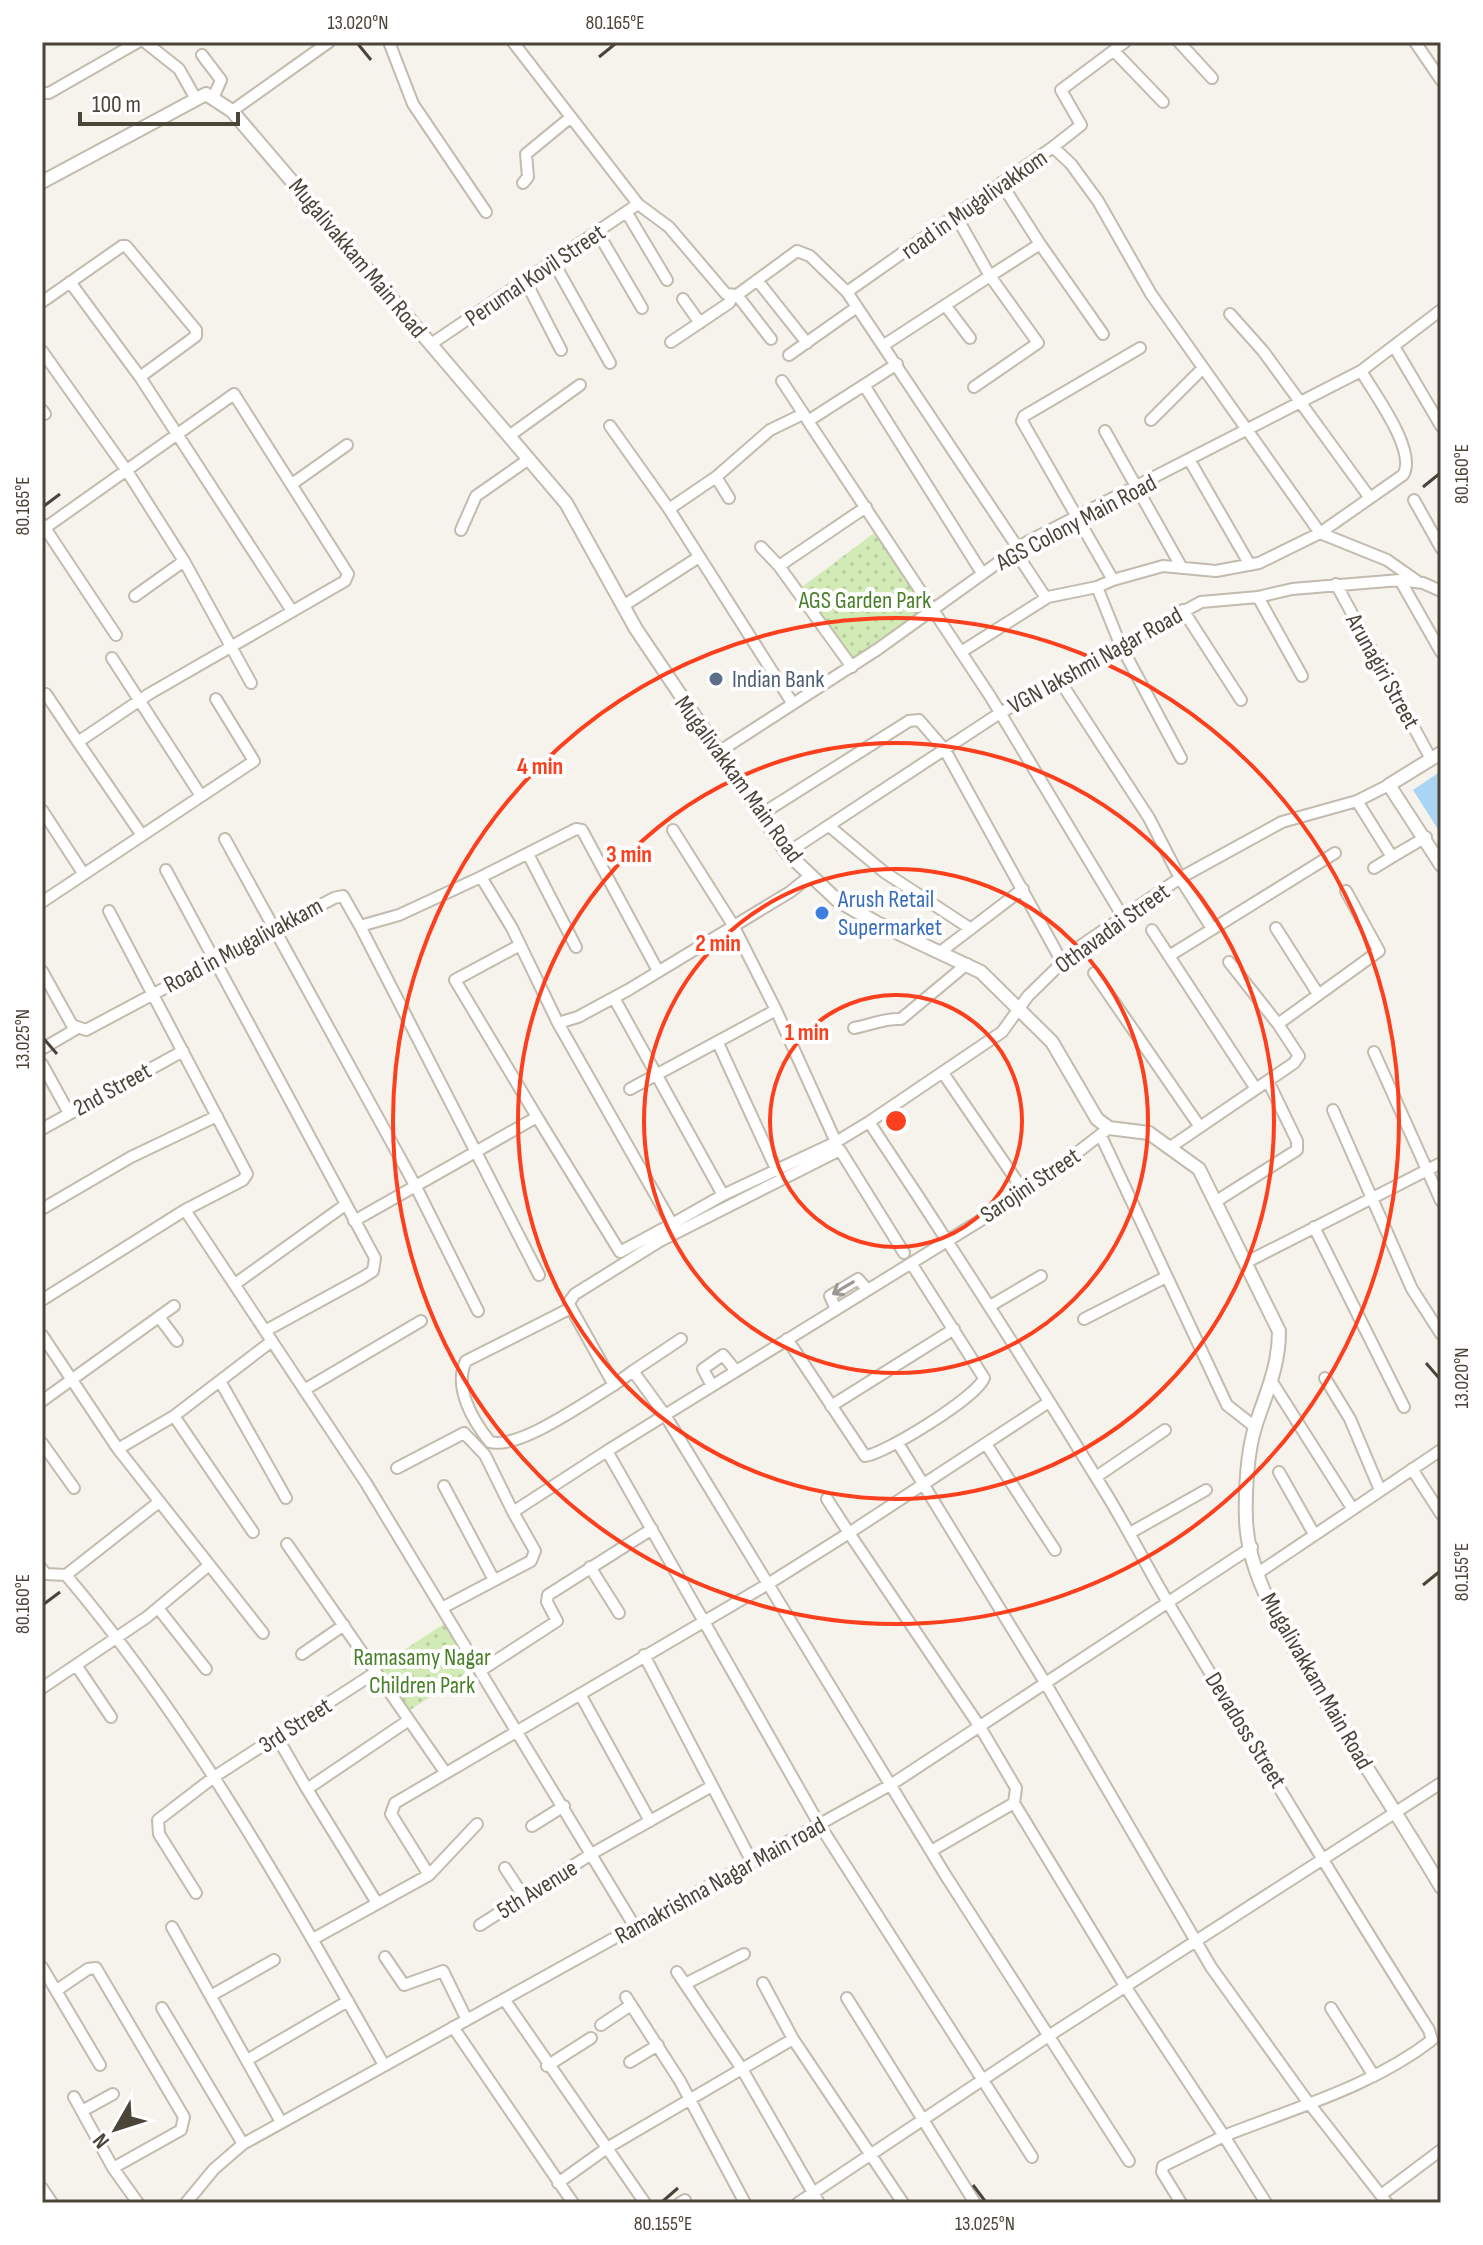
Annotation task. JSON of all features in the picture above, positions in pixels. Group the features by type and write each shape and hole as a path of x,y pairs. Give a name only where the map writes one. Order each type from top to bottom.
{"street":[{"path":"42,93 138,42"},
{"path":"145,42 179,69 196,99"},
{"path":"232,111 329,42"},
{"path":"389,42 413,104 486,212"},
{"path":"513,42 638,204 669,227 726,294 735,296 771,339"},
{"path":"1053,147 1081,125 1061,90 1125,42"},
{"path":"1179,42 1212,78"},
{"path":"1415,42 1441,80"},
{"path":"1114,51 1163,102"},
{"path":"42,182 196,99 206,94 214,96 221,80 202,55"},
{"name":"Mugalivakkam Main Road","path":"214,96 232,111 566,503 623,606 704,735 720,751 787,853 837,900 981,972 1052,1042 1105,1132 1149,1133 1172,1146 1199,1169 1279,1331 1279,1360 1255,1427 1246,1523 1265,1595 1353,1750 1396,1810 1441,1887"},
{"path":"523,183 528,177 526,154 571,117"},
{"name":"road in Mugalivakkom","path":"847,292 1053,147 1071,164 1098,201 1151,294 1320,533"},
{"path":"1001,183 1103,334"},
{"name":"Perumal Kovil Street","path":"431,344 638,204"},
{"path":"627,213 667,280"},
{"path":"956,216 990,276 1038,343 974,387"},
{"path":"598,233 642,308"},
{"path":"884,345 1040,244"},
{"path":"42,302 126,246 196,330 194,338 140,377"},
{"path":"671,342 791,253 801,251 847,292 897,364 1046,598"},
{"path":"554,263 610,363"},
{"path":"757,280 807,343"},
{"path":"70,282 179,433 292,611"},
{"path":"526,282 561,350"},
{"path":"683,299 700,323"},
{"path":"945,305 970,338"},
{"path":"789,355 857,307"},
{"name":"AGS Colony Main Road","path":"720,751 852,667 1016,549 1361,371 1441,310"},
{"path":"1230,314 1370,498"},
{"path":"1113,580 1026,431 1022,419 1140,348"},
{"path":"1395,348 1441,426"},
{"path":"42,351 127,471 184,561 251,683"},
{"path":"669,509 716,477 770,430 806,417 897,364"},
{"path":"1151,420 1202,369"},
{"path":"961,652 1046,598 1066,591 1097,587 1163,566 1216,571 1250,565 1320,533 1403,475 1407,458 1401,439 1361,371"},
{"path":"782,381 1000,713 1123,917"},
{"path":"509,436 580,385"},
{"path":"864,385 982,573"},
{"path":"78,742 141,699 345,581 348,574 234,394 44,526 116,635"},
{"path":"610,426 669,509 793,704"},
{"path":"1105,431 1182,568"},
{"path":"292,484 347,445"},
{"path":"461,530 476,496 529,459"},
{"path":"1190,461 1250,565"},
{"path":"716,477 729,498"},
{"path":"1414,500 1436,528 1441,548"},
{"path":"779,566 866,507"},
{"path":"1320,533 1387,560 1417,581"},
{"path":"761,547 779,566 852,667"},
{"path":"623,606 699,557"},
{"path":"135,596 184,561"},
{"path":"1400,580 1441,652"},
{"name":"VGN lakshmi Nagar Road","path":"787,853 1000,713 1201,602 1258,597 1336,584 1400,580 1417,581 1441,591"},
{"name":"Arunagiri Street","path":"1336,584 1436,756"},
{"path":"1097,587 1120,644 1181,758"},
{"path":"1258,597 1302,676"},
{"path":"1183,610 1241,700"},
{"path":"112,658 201,796"},
{"path":"1060,681 1149,818 1180,878 1211,927"},
{"path":"46,694 141,834"},
{"path":"42,902 254,761 216,699"},
{"path":"760,815 913,719 924,724 945,750 1062,962"},
{"path":"1436,756 1389,785 1426,837 1441,865"},
{"name":"Othavadai Street","path":"537,1117 620,1252 723,1195 836,1142 943,1073 1002,1032 1021,1011 1028,996 1062,962 1180,878 1282,822 1357,801 1389,785"},
{"path":"1357,801 1392,857"},
{"path":"42,810 83,873"},
{"path":"829,826 884,872 971,929"},
{"name":"Road in Mugalivakkam","path":"42,1049 76,1029 86,1030 276,926 343,896 360,926 399,915 576,829 582,830 658,971"},
{"path":"673,830 733,925 836,1142"},
{"path":"1374,868 1426,837"},
{"path":"225,839 276,926 416,1187 478,1311"},
{"path":"1169,956 1211,927 1335,853"},
{"path":"528,854 576,947"},
{"path":"166,870 212,961 375,1258 373,1271 265,1331"},
{"path":"558,1023 614,998 810,876"},
{"path":"481,877 520,945 558,1023 672,1224"},
{"path":"939,953 1023,889"},
{"path":"1278,1024 1379,951 1346,891"},
{"path":"42,1300 185,1210 246,1176 154,992 109,911"},
{"path":"360,926 539,1275"},
{"path":"1276,928 1318,994"},
{"path":"1152,930 1256,1089"},
{"path":"354,1221 537,1117 455,980 520,945"},
{"path":"1172,1146 1268,1081 1299,1056 1229,962"},
{"path":"854,1028 884,1018 901,1019 967,964"},
{"path":"42,971 76,1029"},
{"path":"1094,973 1200,1127"},
{"path":"614,998 723,1195"},
{"path":"630,1089 776,1010"},
{"path":"718,1043 777,1171"},
{"name":"2nd Street","path":"42,1129 183,1051"},
{"path":"1374,1052 1441,1201"},
{"path":"42,1064 69,1113"},
{"path":"943,1073 1025,1193"},
{"path":"1215,1202 1297,1150 1297,1141 1268,1081"},
{"path":"1333,1110 1412,1289 1441,1334"},
{"path":"42,1209 131,1157 217,1116"},
{"name":"Devadoss Street","path":"869,1122 948,1239 1096,1477 1168,1602 1280,1784 1320,1859 1432,2038 1417,2052 1374,2076"},
{"path":"1105,1132 1166,1277 1227,1405 1255,1427"},
{"name":"Sarojini Street","path":"513,1512 836,1309 907,1258 948,1239 1025,1193 1105,1132"},
{"path":"614,1385 571,1308 569,1302 575,1294 644,1250 761,1187 840,1150 984,1378 977,1390 938,1417 867,1457 787,1339"},
{"path":"1245,1263 1441,1163"},
{"path":"235,1284 345,1205"},
{"path":"185,1210 366,1483 593,1853 635,1927"},
{"path":"1314,1227 1404,1407"},
{"path":"990,1306 1041,1276"},
{"path":"1084,1319 1166,1277"},
{"path":"42,1401 174,1306"},
{"path":"571,1308 466,1361 462,1390 474,1419 490,1442 503,1444 554,1421 681,1339"},
{"path":"159,1317 177,1341"},
{"path":"304,1390 421,1321"},
{"path":"831,1406 954,1329"},
{"path":"42,1335 118,1449 263,1633"},
{"path":"118,1449 174,1416 272,1341"},
{"path":"712,1386 703,1369 723,1355 736,1371"},
{"path":"633,1371 665,1415 931,1851 1129,2161"},
{"path":"1325,1378 1350,1419 1380,1490"},
{"path":"220,1381 286,1498"},
{"path":"1272,1382 1352,1508"},
{"path":"429,1875 390,1811 395,1803 768,1584 1049,1402"},
{"path":"174,1416 253,1532"},
{"path":"1096,1477 1165,1430"},
{"path":"397,1468 464,1433 485,1455 535,1556 442,1608"},
{"path":"42,1443 74,1488"},
{"path":"986,1444 1055,1550"},
{"path":"901,1448 1046,1684 1197,1942 1309,2103 1384,2199 1441,2150"},
{"path":"1258,1573 1441,1450"},
{"path":"607,1451 819,1824 1032,2157"},
{"path":"1412,1469 1441,1514"},
{"path":"1279,1472 1314,1534"},
{"path":"444,1486 494,1580"},
{"path":"1130,1533 1206,1490"},
{"path":"827,1499 980,1727 1016,1788 1014,1803 1125,1986 1266,2203"},
{"path":"42,1569 46,1574 66,1575 159,1502"},
{"path":"480,1671 556,1622 557,1616 547,1597 652,1529"},
{"path":"287,1544 445,1772"},
{"name":"Ramakrishna Nagar Main road","path":"186,2203 214,2169 243,2144 892,1784 1252,1547"},
{"path":"42,1688 158,1608 208,1566"},
{"path":"590,1567 619,1613"},
{"path":"66,1575 118,1637 214,1777 313,1939 384,2065"},
{"path":"158,1608 206,1669"},
{"path":"302,1654 344,1625"},
{"path":"644,1655 752,1862"},
{"path":"76,1665 111,1717"},
{"name":"3rd Street","path":"196,1893 156,1826 164,1813 376,1672"},
{"path":"580,1694 650,1821"},
{"path":"307,1789 409,1720"},
{"path":"277,1737 377,1903"},
{"path":"798,2203 816,2198 871,2152 1441,1783"},
{"name":"5th Avenue","path":"480,1925 593,1853 712,1786"},
{"path":"931,1851 1014,1803"},
{"path":"532,1826 564,1806"},
{"path":"313,1939 429,1875 477,1824"},
{"path":"505,1868 524,1897"},
{"path":"172,1927 281,2122"},
{"path":"685,1984 744,1954"},
{"path":"385,1957 404,1985 443,1971 467,2020"},
{"path":"212,1995 274,1960"},
{"path":"42,1967 100,2065"},
{"path":"57,1990 88,1969 96,1968 184,2117 181,2130 113,2168"},
{"path":"677,1972 742,2069 816,2198"},
{"path":"763,1983 793,2039 903,2203"},
{"path":"847,1998 975,2203"},
{"path":"504,1999 547,2066 645,2203"},
{"path":"247,2060 348,2001"},
{"path":"601,2025 629,2001 690,2099 745,2203"},
{"path":"162,2008 243,2144"},
{"path":"1181,2203 1162,2172 1163,2166 1224,2136 1374,2076 1331,2008"},
{"path":"453,2027 573,2203"},
{"path":"547,2066 591,2038"},
{"path":"558,2183 607,2148 793,2039"},
{"path":"630,2062 658,2045"},
{"path":"82,2111 113,2094"},
{"path":"74,2097 113,2168 138,2203"},
{"path":"42,2188 52,2203"}],"green space":[{"name":"AGS Garden Park","path":"874,533 932,609 852,666 798,590"},
{"name":"Ramasamy Nagar Children Park","path":"444,1624 471,1670 407,1712 376,1668"}],"water":[{"path":"1441,771 1441,834 1413,790"}],"place":[{"name":"Indian Bank","path":"716,679"},
{"name":"Arush Retail Supermarket","path":"822,913"}]}
